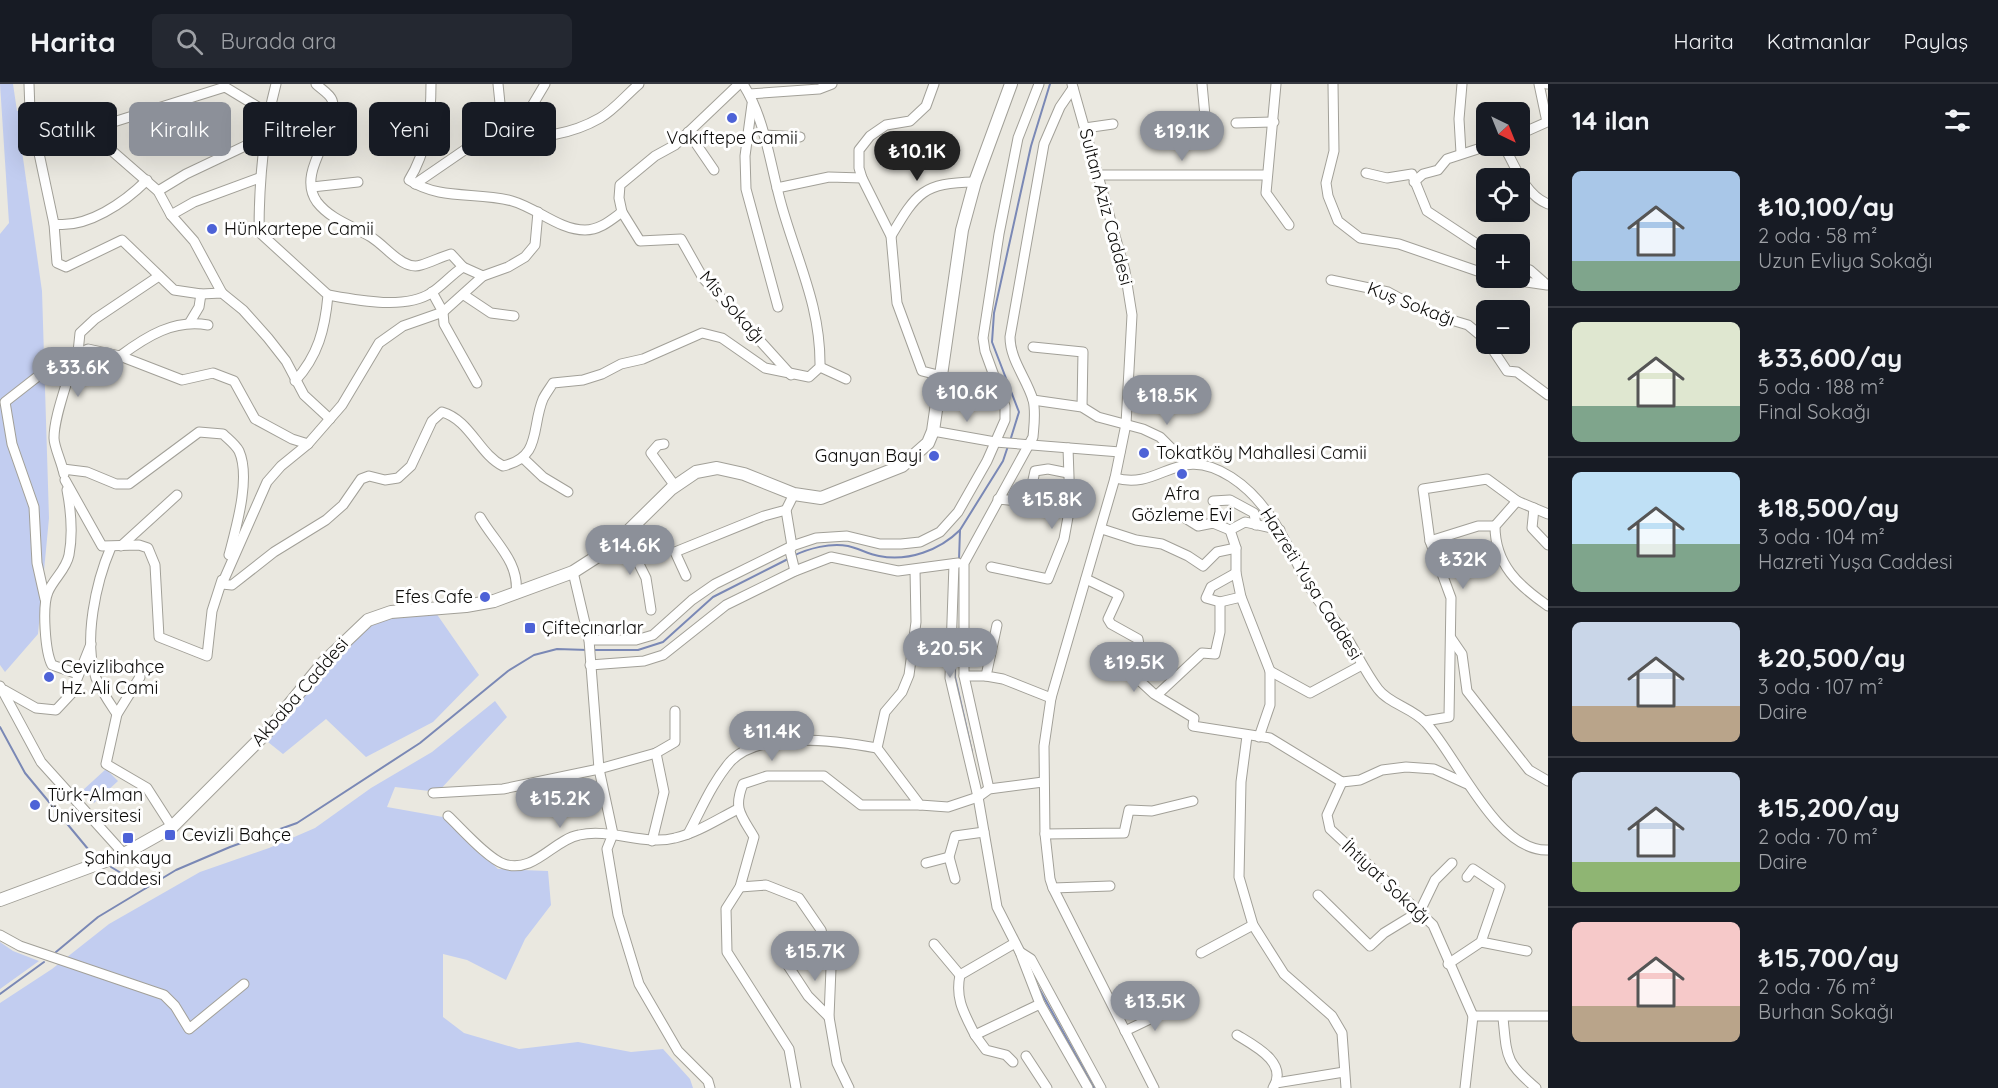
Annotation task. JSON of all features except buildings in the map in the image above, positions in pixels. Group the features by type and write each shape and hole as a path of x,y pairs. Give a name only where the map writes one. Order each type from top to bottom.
{"main road":[{"name":"Akbaba Caddesi","path":"0,900 124,854 172,827 267,732 324,662 368,620 391,612 466,606 516,594 573,572 603,555 675,486 696,472 717,468 744,474 794,494 821,498 902,466 928,443 933,431 962,230 975,182 1011,84"}],"street":[{"path":"29,84 30,102"},
{"path":"271,102 276,84"},
{"path":"316,84 332,98 334,108 328,130 315,160 312,187 316,201 330,215 386,246 406,264 418,267 451,254 463,267 483,276"},
{"path":"412,182 424,146 431,112 431,84"},
{"path":"498,84 499,102"},
{"path":"534,102 545,84"},
{"path":"556,132 584,125 601,117 639,84"},
{"path":"412,182 429,191 511,201 564,226 585,230 602,227 622,212 619,198 620,185 655,156 675,145 741,84 751,98 764,135 777,188 818,322 820,367"},
{"path":"751,98 832,84"},
{"path":"934,84 926,106 910,121 886,125 870,136 859,150 859,168 891,236 897,303 922,370 942,376"},
{"path":"589,643 636,640 653,635 706,589 791,548 828,536 847,536 894,544 920,542 933,537 947,526 958,512 998,442 1005,420 1005,406 985,351 983,338 999,234 1018,138 1039,84"},
{"path":"1202,84 1204,116"},
{"path":"1276,84 1274,122 1266,175 1267,198 1289,225"},
{"path":"1333,84 1334,151 1326,183 1336,219 1344,228 1360,238 1399,244 1476,271"},
{"path":"1461,153 1459,118 1462,84"},
{"path":"1530,130 1548,123 1539,84"},
{"path":"1073,86 1060,107 1044,144 1010,337 1019,368 1033,400 1035,416 1025,444 998,499 959,563 950,678 978,797 997,907 1020,952 1040,1004 1088,1088"},
{"name":"Sultan Aziz Caddesi","path":"1073,86 1127,278 1132,315 1126,424 1115,478 1051,698 1044,746 1045,834 1053,888 1154,1088"},
{"path":"117,122 225,87 250,102"},
{"path":"751,98 745,156 746,189 778,307"},
{"path":"1236,123 1274,122"},
{"path":"1085,128 1113,124"},
{"path":"688,132 714,170"},
{"path":"764,135 800,137"},
{"path":"158,191 186,174 243,147"},
{"path":"1414,182 1423,174 1438,170 1447,159 1476,149"},
{"path":"412,182 462,151"},
{"path":"117,155 158,191 171,215 194,241 222,293 243,310 268,338 285,361 304,395 330,418"},
{"path":"40,156 54,224 57,263 66,267 122,240 174,290 201,294 222,293"},
{"path":"262,156 259,178 259,232 328,295 365,302 407,301 432,292 446,278 463,267"},
{"path":"1509,156 1521,178 1539,200 1548,204"},
{"path":"1366,173 1387,178 1412,174 1431,215 1476,244"},
{"path":"1098,175 1266,175"},
{"path":"777,188 829,177 862,178"},
{"path":"171,215 194,202 259,178"},
{"path":"54,224 64,226 117,207 147,180"},
{"path":"312,187 358,182"},
{"path":"891,236 912,200 943,183 975,182"},
{"path":"65,480 102,546 139,545 148,548 155,566 159,637 207,656 212,610 267,482 281,466 308,444 342,405 379,343 403,326 443,312 483,276 508,267 525,257 535,245 538,212"},
{"name":"Mis Sokağı","path":"622,212 640,241 681,239 703,278 791,375"},
{"path":"1530,270 1548,286"},
{"path":"78,352 80,333 95,319 159,276"},
{"name":"Kuş Sokağı","path":"1331,280 1388,292 1425,312 1468,325 1476,332"},
{"path":"1530,283 1548,286"},
{"path":"432,292 443,312 444,324 477,383"},
{"path":"190,322 199,307 201,294"},
{"path":"295,381 308,366 325,330 328,295"},
{"path":"464,295 491,313 514,316"},
{"path":"120,356 144,338 190,322 208,325"},
{"path":"222,584 232,585 274,552 326,520 343,505 361,479 369,476 385,480 398,478 411,466 432,421 442,412 450,415 466,429 494,461 503,466 523,458 534,440 543,399 553,383 602,374 702,333 722,338 765,368 809,377 820,367"},
{"path":"1034,347 1083,352 1082,407"},
{"path":"46,601 69,555 71,517 63,469 54,440 59,411 67,391 74,356 78,352 88,349 120,356 182,381 213,373 234,381 255,419 292,439 308,444"},
{"name":"Kuş Sokağı","path":"1496,354 1508,371 1517,372 1548,395"},
{"path":"820,367 846,379"},
{"path":"37,377 6,402 6,411 12,444 34,507 37,563 46,601 48,658 52,665 78,674"},
{"path":"1033,400 1082,407 1098,417 1126,424 1160,437 1186,463 1145,480 1128,481 1115,478"},
{"path":"933,431 998,442 1120,452"},
{"path":"63,469 87,472 116,484 129,484 199,432 223,434 237,448 242,459 242,480 240,512 222,584"},
{"path":"664,444 658,445 651,453 675,486"},
{"path":"991,567 1048,579 1064,539 1070,506 1068,448"},
{"path":"523,458 543,477 568,492"},
{"name":"Hazreti Yuşa Caddesi","path":"1186,463 1208,466 1232,477 1265,508 1280,530 1311,590 1340,627 1380,692 1425,721 1467,784 1511,835 1537,851 1548,850"},
{"path":"998,499 1028,502 1035,471 1048,469 1068,473"},
{"path":"1425,721 1449,717 1451,598 1430,541 1423,489 1487,479 1517,501 1548,514"},
{"path":"794,494 786,510 795,568"},
{"path":"117,714 95,675 92,642 93,609 101,571 116,546 177,495"},
{"path":"1213,501 1230,500 1254,513 1256,525"},
{"path":"1430,541 1478,526 1495,526 1517,501"},
{"path":"1534,508 1532,528 1548,545"},
{"path":"686,576 675,552 764,516 786,510"},
{"path":"1182,516 1198,526 1213,523 1230,530 1236,548 1236,573 1242,597 1270,671 1270,705 1258,737"},
{"path":"480,517 493,540 514,567 518,578 516,594"},
{"path":"1230,530 1245,522 1280,530"},
{"path":"1495,526 1506,570 1520,587 1548,606"},
{"path":"1102,529 1136,540 1162,544 1188,555 1203,566 1217,552 1236,548"},
{"path":"625,536 646,578 651,609"},
{"path":"590,664 644,661 663,655 715,611 795,568 831,557 847,558 898,571 959,563"},
{"path":"959,563 964,676 989,789"},
{"path":"877,748 885,712 902,692 909,675 916,622 915,570"},
{"path":"573,572 589,643 599,769 613,834 607,849 618,915 639,984 678,1051 710,1086"},
{"path":"1236,573 1211,587 1206,598 1220,602 1242,597"},
{"path":"1086,579 1115,591 1119,596 1108,619 1111,624 1138,639 1139,645 1127,669 1156,695 1194,718 1193,726 1270,738 1342,782 1360,780 1382,770 1406,767 1434,770 1467,784"},
{"path":"1156,695 1202,653 1215,654 1220,632 1220,602"},
{"path":"986,676 997,625"},
{"path":"1451,638 1462,654 1467,691 1529,770 1548,781"},
{"path":"1,688 36,708 56,710 71,694 92,642"},
{"path":"1270,671 1310,693 1362,665"},
{"path":"964,676 1003,679 1051,698"},
{"path":"140,677 117,714 106,764 147,788 172,827"},
{"path":"1,688 41,762 124,854"},
{"path":"433,793 503,789 599,769 656,753 675,742 675,711"},
{"path":"1247,736 1241,782 1239,877 1253,925 1284,974 1332,1016 1342,1033 1346,1088"},
{"path":"688,834 712,788 731,761 750,747 806,739 832,740 877,748 920,805"},
{"path":"653,840 664,792 656,753"},
{"path":"796,1088 789,1049 727,952 726,909 740,887 754,837 738,809 738,798 743,784 767,776 824,776 861,805 948,807 978,797 989,789 1043,782"},
{"name":"İhtiyat Sokağı","path":"1342,782 1327,815 1330,829 1433,925 1448,964 1473,1016"},
{"path":"1045,834 1124,833 1129,810 1152,811 1193,801"},
{"path":"448,816 502,864 519,866 540,858 577,835 613,834 653,840 674,839 738,809"},
{"path":"955,879 949,856 955,836 984,832"},
{"path":"926,863 949,856"},
{"path":"1318,895 1370,945 1384,933 1420,911 1435,880 1452,863"},
{"path":"1448,964 1481,942 1500,887 1473,869 1467,877"},
{"path":"740,887 766,885 799,898 821,930 831,968 829,1017 837,1064 849,1088"},
{"path":"1053,888 1110,886"},
{"path":"1201,952 1253,925"},
{"path":"0,935 20,946 164,995 175,1006 189,1029 244,984"},
{"path":"1481,942 1527,951"},
{"path":"1012,1062 1006,1055 986,1050 975,1035 959,1003 957,991 960,975 1015,943"},
{"path":"934,944 960,975"},
{"path":"1020,952 1031,959 1101,1088"},
{"path":"785,961 808,996 829,1017"},
{"path":"975,1035 1040,1004"},
{"path":"1125,1031 1173,1008"},
{"path":"1465,1088 1473,1016 1503,1018 1548,1016"},
{"path":"1503,1018 1506,1054 1516,1072 1536,1088"},
{"path":"1237,1035 1260,1049 1275,1064 1275,1086 1344,1072"},
{"path":"1026,1056 1047,1088"}],"shaded area":[{"path":"0,84 13,84 18,111 18,156 23,156 42,291 49,518 38,634 5,672 0,665 0,234 9,223"},
{"path":"436,613 479,675 433,722 366,757 326,719 283,754 268,742 320,672 335,655 367,627 391,616"},
{"path":"495,701 507,717 438,792 395,787 387,807 443,817 498,869 548,871 551,905 525,939 506,980 467,960 443,954 443,1017 464,1033 519,1049 578,1042 631,1052 663,1049 690,1079 693,1088 0,1088 0,1003 52,969 109,924 200,872 269,848 315,828 371,788 432,752"},
{"path":"106,769 118,781 94,803 82,791"},
{"path":"0,942 13,951 39,961 0,989"}],"waterway":[{"path":"1010,441 1019,412 992,342 994,313 1031,146 1050,84"},
{"path":"959,560 960,530 1003,461 1008,446"},
{"path":"793,556 834,545 848,546 879,556 912,556 933,549 960,530"},
{"path":"594,650 638,650 663,642 713,597 788,559"},
{"path":"56,952 98,917 176,870 230,847 297,823 420,743 508,671 534,655 557,649 588,650"},
{"path":"955,667 955,677 972,752"},
{"path":"0,727 25,773 97,857"},
{"path":"111,867 146,888"},
{"path":"0,994 44,962"},
{"path":"1036,983 1094,1088"}],"place":[{"name":"Vakıftepe Camii","path":"732,118"},
{"name":"Hünkartepe Camii","path":"212,229"},
{"name":"Tokatköy Mahallesi Camii","path":"1144,453"},
{"name":"Ganyan Bayi","path":"934,456"},
{"name":"Afra Gözleme Evi","path":"1182,474"},
{"name":"Efes Cafe","path":"485,597"},
{"name":"Çifteçınarlar","path":"530,628"},
{"name":"Cevizlibahçe Hz. Ali Cami","path":"49,677"},
{"name":"Türk-Alman Üniversitesi","path":"35,805"},
{"name":"Cevizli Bahçe","path":"170,835"},
{"name":"Şahinkaya Caddesi","path":"128,838"}]}
